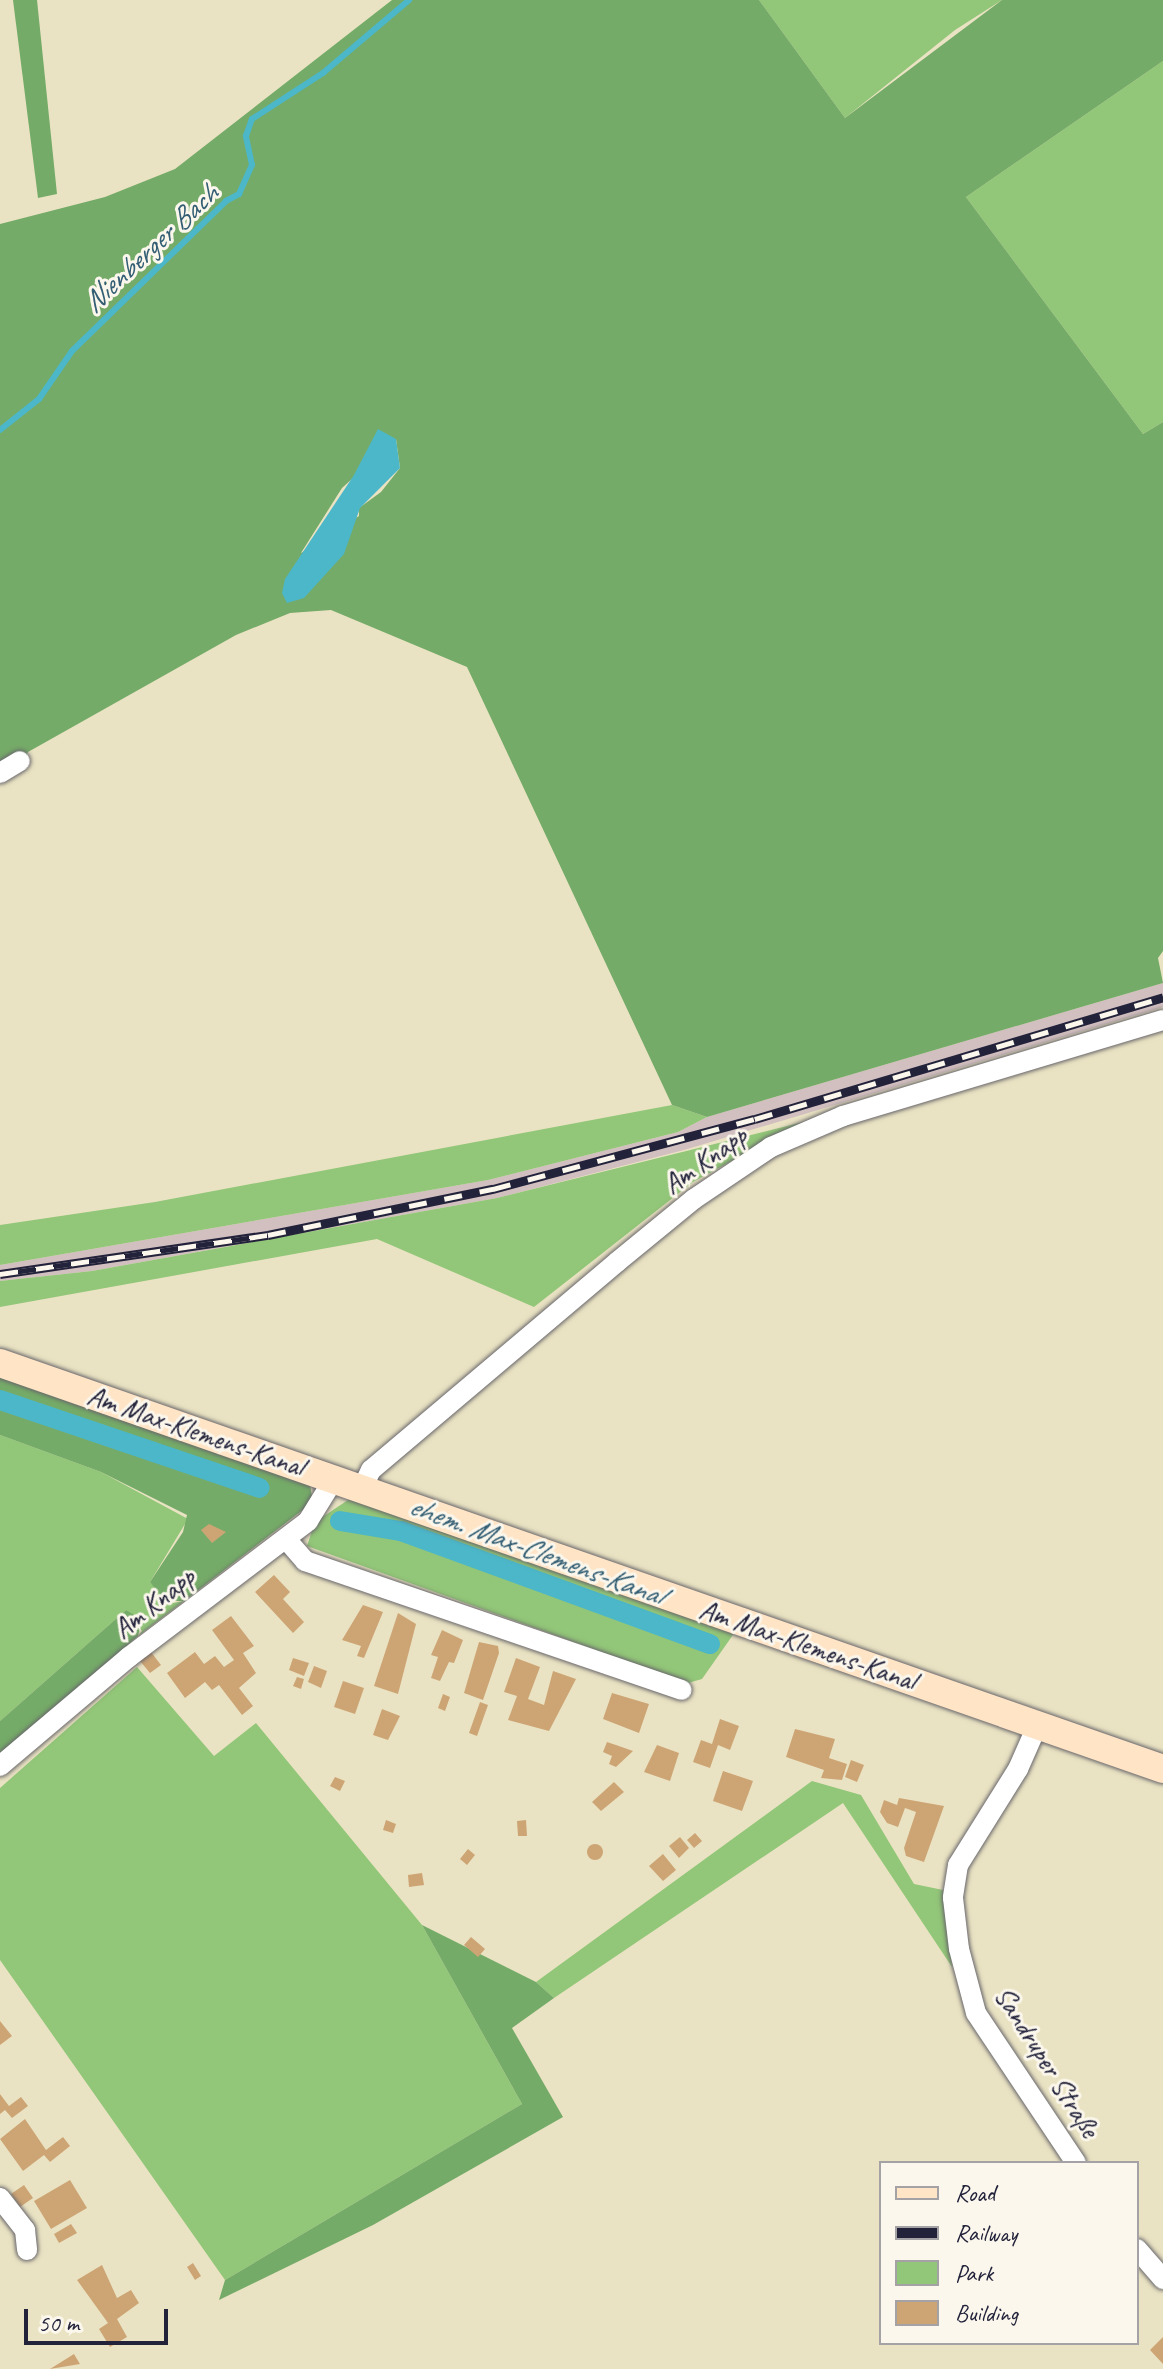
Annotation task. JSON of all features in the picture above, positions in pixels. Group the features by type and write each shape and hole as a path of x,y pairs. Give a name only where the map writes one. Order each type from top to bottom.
{"main road":[{"name":"Am Max-Klemens-Kanal","path":"0,1363 1163,1769"}],"street":[{"path":"0,773 20,761"},
{"name":"Am Knapp","path":"362,1489 371,1470 694,1199 758,1155 843,1116 1163,1020"},
{"name":"Am Knapp","path":"0,1766 165,1629 308,1521 334,1479"},
{"path":"286,1539 305,1561 682,1690"},
{"name":"Sandruper Straße","path":"1037,1726 1018,1769 958,1865 953,1898 959,1949 976,2013 1075,2161"},
{"path":"0,2198 25,2230 27,2250"},
{"path":"1139,2251 1163,2279"}],"shaded area":[{"path":"1163,983 1163,1007 684,1150 497,1198 92,1271 0,1281 0,1265 488,1180 678,1132 707,1117"}],"green space":[{"path":"13,0 37,0 57,194 38,198"},
{"path":"392,0 759,0 845,118 1002,0 1163,0 1163,61 966,197 1143,434 1163,422 1163,951 1158,958 1163,983 707,1117 672,1105 467,667 331,610 290,613 236,635 28,752 19,768 0,781 0,224 105,197 175,169","holes":["396,439 400,468 381,492 359,508 359,516 301,553 342,488"]},
{"path":"759,0 1002,0 955,30 845,118"},
{"path":"1163,61 1163,422 1143,434 966,197"},
{"path":"672,1105 707,1117 678,1132 488,1180 0,1265 0,1225 155,1202"},
{"path":"803,1122 693,1182 534,1307 377,1239 0,1307 0,1281 92,1271 497,1198"},
{"path":"0,1377 310,1485 313,1502 184,1601 165,1601 150,1582 183,1532 187,1515 101,1472 0,1435"},
{"path":"0,1435 101,1472 188,1519 150,1582 173,1603 184,1601 138,1636 142,1631 126,1610 0,1721"},
{"path":"351,1498 735,1632 702,1679 688,1683 307,1546 315,1522"},
{"path":"126,1610 142,1620 138,1636 0,1754 0,1721"},
{"path":"137,1667 214,1756 256,1723 422,1925 522,2104 225,2280 0,1960 0,1788"},
{"path":"812,1781 861,1795 914,1884 943,1890 952,1967 843,1803 554,1998 536,1982"},
{"path":"422,1925 536,1982 554,1998 512,2028 563,2117 373,2225 219,2300 225,2280 522,2104"}],"water":[{"path":"378,429 396,439 400,468 360,508 344,554 304,598 287,603 282,593 285,579 354,475"}],"building":[{"path":"209,1524 226,1532 212,1543 201,1530"},
{"path":"274,1575 290,1592 283,1599 304,1622 293,1633 255,1592"},
{"path":"363,1605 383,1612 364,1658 357,1656 361,1646 342,1640"},
{"path":"398,1613 416,1624 398,1694 374,1686"},
{"path":"231,1616 254,1646 243,1653 256,1673 239,1688 253,1706 242,1715 219,1685 212,1690 205,1682 185,1698 167,1673 195,1652 204,1664 215,1656 224,1667 234,1660 212,1630"},
{"path":"442,1630 463,1640 454,1663 449,1662 440,1681 431,1678 438,1657 431,1655"},
{"path":"479,1642 498,1646 499,1653 483,1700 464,1693"},
{"path":"151,1652 161,1665 150,1673 140,1661"},
{"path":"293,1658 309,1663 304,1676 289,1670"},
{"path":"516,1658 540,1667 528,1699 544,1705 553,1671 576,1679 549,1731 508,1720 517,1696 504,1692"},
{"path":"314,1666 327,1671 321,1688 308,1682"},
{"path":"297,1677 304,1679 301,1689 293,1686"},
{"path":"343,1681 364,1688 355,1714 334,1707"},
{"path":"612,1693 649,1704 639,1733 603,1719"},
{"path":"443,1694 450,1697 445,1711 438,1708"},
{"path":"480,1702 488,1705 477,1736 469,1733"},
{"path":"382,1709 400,1716 388,1740 373,1735"},
{"path":"720,1719 739,1726 730,1750 718,1745 710,1768 693,1762 701,1740 712,1744"},
{"path":"795,1729 835,1739 829,1758 847,1764 842,1780 821,1778 824,1770 786,1757"},
{"path":"607,1742 633,1751 616,1767 609,1764 612,1756 603,1752"},
{"path":"657,1745 679,1753 670,1781 644,1772"},
{"path":"851,1760 864,1765 857,1782 845,1777"},
{"path":"723,1771 753,1781 742,1811 713,1801"},
{"path":"335,1777 345,1781 340,1791 330,1786"},
{"path":"614,1782 624,1792 601,1811 592,1802"},
{"path":"899,1798 944,1806 924,1862 906,1856 904,1848 916,1812 905,1808 898,1827 887,1823 880,1812 884,1800 897,1805"},
{"path":"386,1820 396,1824 393,1833 383,1830"},
{"path":"526,1820 527,1836 518,1836 517,1821"},
{"path":"695,1833 702,1841 694,1848 687,1840"},
{"path":"680,1837 689,1848 679,1858 669,1846"},
{"path":"595,1844 601,1846 601,1858 595,1860 589,1858 587,1852 589,1846"},
{"path":"468,1849 475,1855 467,1865 460,1859"},
{"path":"663,1854 676,1870 663,1881 649,1866"},
{"path":"422,1873 424,1885 409,1887 408,1875"},
{"path":"471,1937 485,1949 478,1957 464,1945"},
{"path":"0,2021 12,2036 0,2045"},
{"path":"0,2094 9,2106 21,2097 28,2106 12,2118 5,2110 0,2114"},
{"path":"25,2119 46,2150 63,2137 70,2146 50,2162 44,2155 23,2171 0,2139"},
{"path":"70,2180 87,2208 51,2229 34,2201"},
{"path":"24,2185 33,2198 20,2207 11,2194"},
{"path":"71,2224 77,2233 59,2243 54,2234"},
{"path":"193,2263 201,2276 195,2280 187,2267"},
{"path":"102,2265 117,2298 131,2290 139,2303 117,2319 127,2337 110,2347 99,2329 108,2323 77,2280"},
{"path":"1163,2337 1163,2364 1150,2350"},
{"path":"74,2354 80,2364 50,2369"}],"waterway":[{"name":"Nienberger Bach","path":"0,430 39,399 72,351 226,201 239,194 252,165 246,136 252,119 323,73 409,0"},
{"name":"ehem. Max-Clemens-Kanal","path":"0,1400 260,1488"},
{"name":"ehem. Max-Clemens-Kanal","path":"340,1521 401,1531 710,1644"}],"railway":[{"path":"0,1274 268,1235 493,1189 755,1119 1163,997"}]}
